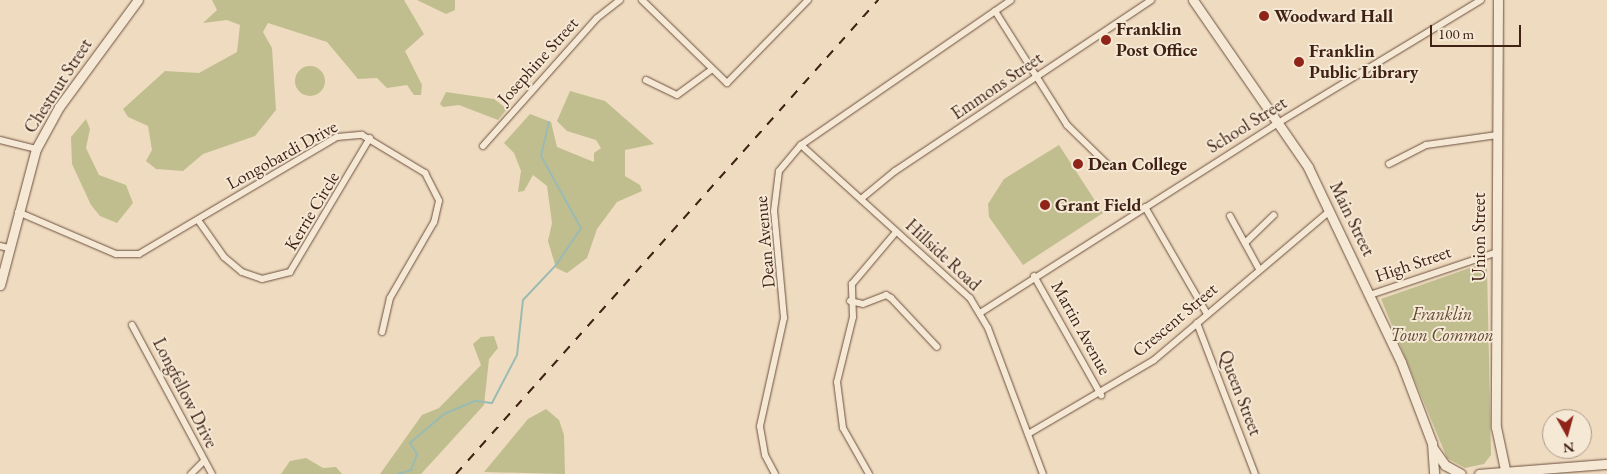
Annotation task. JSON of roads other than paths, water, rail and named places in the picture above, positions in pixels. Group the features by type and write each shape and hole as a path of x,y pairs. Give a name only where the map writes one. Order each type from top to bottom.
{"main road":[{"name":"Chestnut Street","path":"0,285 5,247 18,212 36,149 63,100 138,0"},
{"name":"Main Street","path":"1193,0 1280,121 1330,211 1370,294 1433,447 1434,474"},
{"name":"Union Street","path":"1498,0 1495,253 1496,434 1506,473"},
{"path":"1433,447 1445,465 1461,474"},
{"path":"1479,474 1607,464"}],"street":[{"name":"Josephine Street","path":"482,146 596,18 620,0"},
{"path":"642,0 711,70 727,83 808,0"},
{"name":"Dean Avenue","path":"776,474 764,455 760,426 785,309 774,192 785,159 800,145 1010,0"},
{"name":"Emmons Street","path":"861,199 1151,0"},
{"name":"School Street","path":"980,312 1280,121 1481,0"},
{"path":"995,11 1038,76 1067,125 1108,165"},
{"path":"646,80 677,95 711,70"},
{"name":"Longobardi Drive","path":"18,212 124,254 146,251 337,137 355,134 370,138 428,176 439,201 434,222 390,298 382,332"},
{"path":"1389,164 1426,145 1497,135"},
{"name":"Kerrie Circle","path":"198,220 224,257 242,272 262,279 290,272 370,138"},
{"path":"0,140 36,149"},
{"name":"Hillside Road","path":"800,145 970,298 980,312 1043,474"},
{"path":"1145,207 1207,314"},
{"name":"Crescent Street","path":"1028,434 1101,395 1154,360 1259,269 1330,211"},
{"path":"1245,243 1274,215"},
{"path":"1230,216 1259,269"},
{"path":"869,474 843,428 836,398 853,317 850,301 855,279 896,232"},
{"name":"High Street","path":"1370,294 1495,253"},
{"name":"Martin Avenue","path":"1034,276 1101,395"},
{"path":"850,301 863,304 886,295 891,298 937,348"},
{"name":"Queen Street","path":"1197,323 1254,474"},
{"name":"Longfellow Drive","path":"132,325 203,462 212,474"},
{"path":"191,474 203,462"}],"waterway":[{"path":"398,474 411,470 417,454 410,443 444,414 475,401 492,403 517,355 523,300 556,265 581,228 541,156 549,122"}],"railway":[{"path":"456,474 878,0"}],"place":[{"name":"Woodward Hall","path":"1264,16"},
{"name":"Franklin Post Office","path":"1106,40"},
{"name":"Franklin Public Library","path":"1299,62"},
{"name":"Dean College","path":"1078,164"},
{"name":"Grant Field","path":"1045,205"}],"park label":[{"name":"Franklin Town Common","path":"1442,325"}]}
